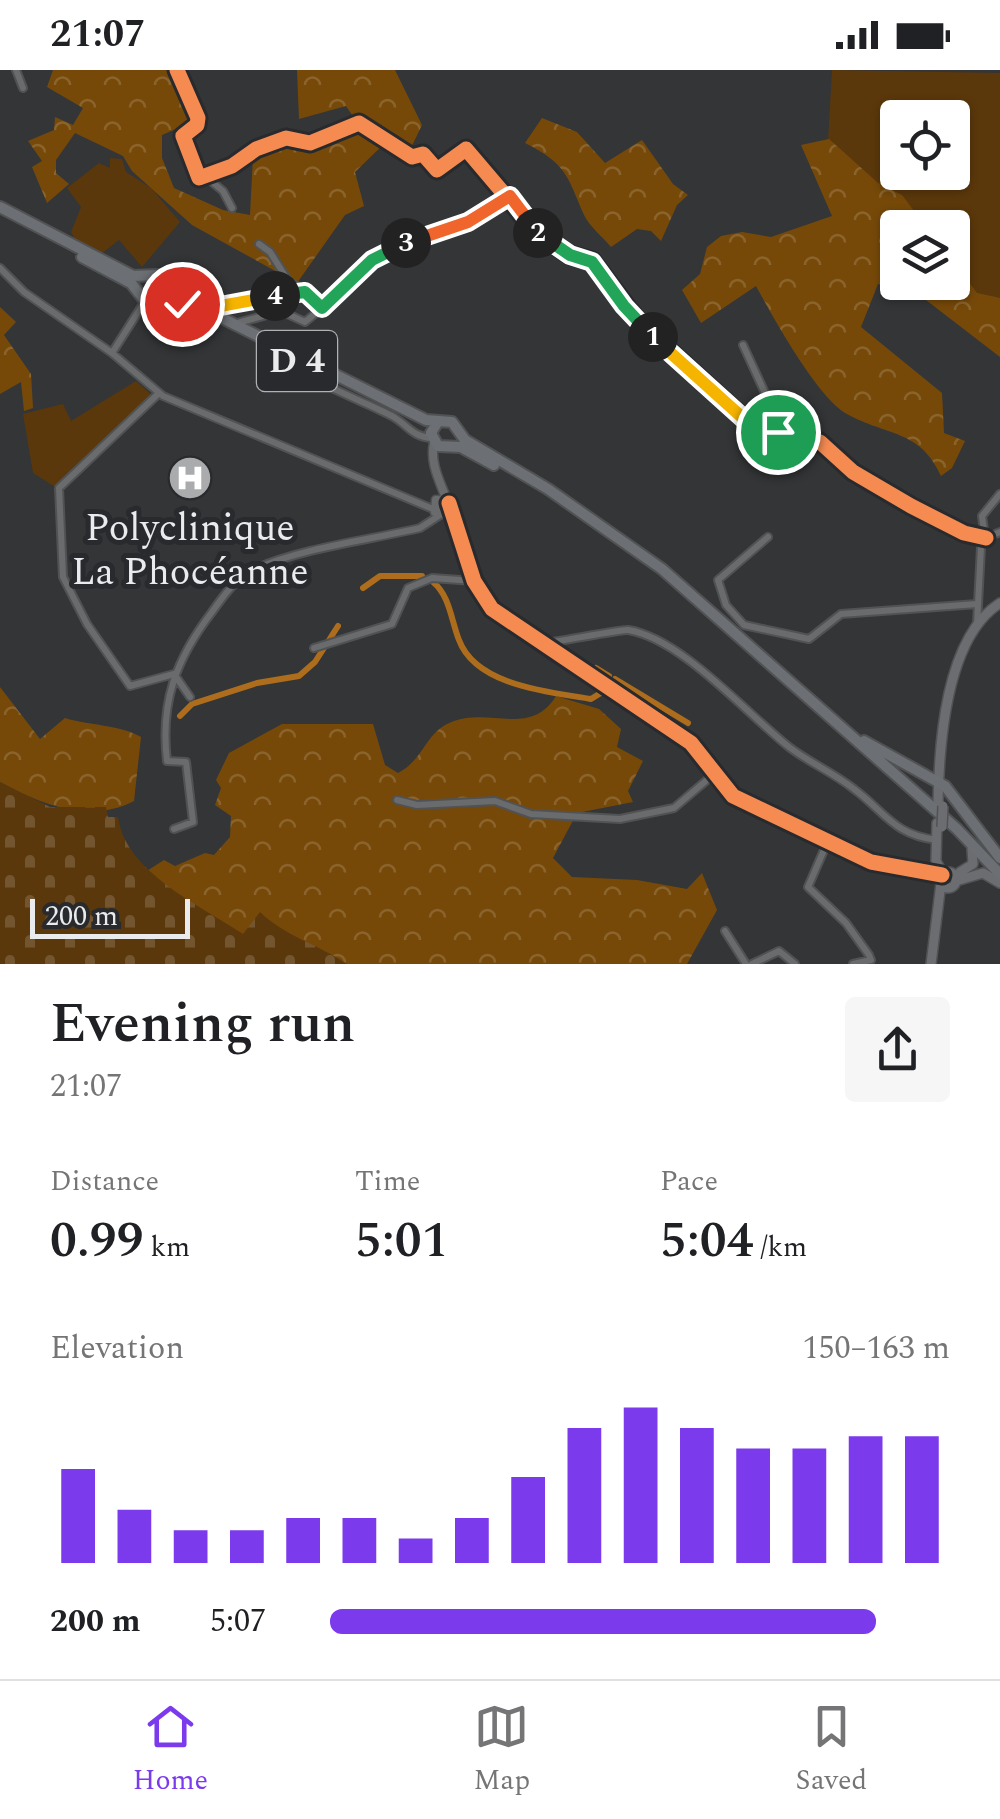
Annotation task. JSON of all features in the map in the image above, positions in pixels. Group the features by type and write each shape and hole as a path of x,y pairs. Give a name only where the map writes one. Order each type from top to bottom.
{"main road":[{"path":"0,207 138,282 145,301 160,298 164,285 156,275 138,282 0,215"},
{"name":"D 4","path":"164,285 438,439"},
{"name":"D 4","path":"160,298 182,304 276,350 546,493 702,605"},
{"path":"452,422 460,434 438,439 452,422"},
{"name":"D 4","path":"460,434 582,512 702,605 917,794 1000,879"},
{"path":"931,964 943,877 937,858 948,692 979,626 1000,606"},
{"path":"853,736 941,791 1000,858"},
{"path":"917,794 1000,879"},
{"path":"943,877 970,868 972,849"},
{"path":"943,877 983,873 1000,879"}],"street":[{"path":"16,70 23,88"},
{"path":"177,70 198,118 197,126 183,136 197,176 206,177 224,191 232,208"},
{"path":"206,177 256,148 286,138 310,143 359,123 412,157 423,154 438,170 466,149 545,240 592,262 639,322 755,429 782,430 820,442 853,472 950,527 984,536 1000,532"},
{"path":"222,305 228,322 281,311 305,322 386,252 468,222 510,196"},
{"path":"258,244 270,252 289,282 322,308"},
{"path":"0,268 24,292 112,353 167,398 440,509"},
{"path":"204,309 305,292"},
{"path":"112,353 145,301"},
{"path":"743,345 782,430"},
{"path":"158,393 60,486 63,577 118,670 132,686 174,674"},
{"path":"438,439 440,509 456,531 474,581 492,609 691,742 733,796 871,862 943,877 937,858"},
{"path":"979,626 982,516 1000,494"},
{"path":"174,828 193,822 186,762 167,762 164,723 174,674 194,636 244,576 263,566 420,528 440,509"},
{"path":"768,537 718,580 726,605 744,625 810,639 841,614 977,604"},
{"path":"314,648 392,624 402,594 420,581 474,581"},
{"path":"545,643 620,629 651,638 709,678 789,746 855,789 898,830 939,831"},
{"path":"571,640 573,664"},
{"path":"174,674 190,697"},
{"path":"396,800 417,805 495,800 531,814 620,819 674,808 714,774"},
{"path":"824,850 808,886 846,923 872,963"},
{"path":"725,932 749,964 779,951 795,964"},
{"path":"853,964 872,963"}],"green space":[{"path":"53,70 173,70 192,122 162,135 162,158 174,188 223,210 250,215 253,156 269,147 309,147 361,128 346,106 299,119 297,70 395,70 422,125 409,152 388,140 355,172 364,206 345,215 297,283 192,225 132,171 123,156 75,133 56,160 56,173 69,184 47,203 32,167 42,161 28,141 54,130 55,117 73,125 83,108 47,87"},
{"path":"832,70 1000,73 1000,329 970,300 970,210 880,211 827,160"},
{"path":"542,118 577,132 605,163 642,140 673,184 688,195 677,205 661,241 651,231 637,229 611,247 586,219 564,172 525,143"},
{"path":"829,139 880,184 880,190 902,195 913,210 880,210 880,284 861,327 942,393 944,433 965,441 952,468 941,476 933,461 912,442 861,421 835,405 797,355 756,286 701,323 682,290 700,274 707,247 721,236 742,232 771,237 832,216 801,145"},
{"path":"110,158 122,159 126,172 151,188 180,222 142,267 119,240 101,254 76,241 71,232 81,207 67,188 99,163 110,168"},
{"path":"970,284 977,293 1000,298 1000,357 926,300 970,300"},
{"path":"0,307 16,322 4,335 31,374 33,408 24,411 21,382 0,394"},
{"path":"136,381 153,396 57,488 33,473 23,414 63,404 71,421"},
{"path":"0,687 40,739 65,718 141,737 134,801 117,808 83,811 48,804 0,782"},
{"path":"556,696 599,709 621,729 617,747 643,761 628,791 633,802 577,813 553,858 572,877 637,880 687,889 702,873 717,910 687,964 218,964 128,883 164,860 175,866 205,853 214,855 230,837 231,816 215,805 221,788 216,780 229,753 282,724 373,724 385,765 398,773 437,731 454,721 535,715"},
{"path":"0,782 50,807 106,807 108,817 118,817 134,854 149,871 186,899 243,934 260,912 280,928 347,964 0,964"}],"waterway":[{"path":"363,588 380,576 422,576"},
{"path":"433,582 447,601 459,640 481,668 516,684 555,693 591,699 604,691 553,657"},
{"path":"180,716 192,704 257,683 299,676 315,662 338,626"},
{"path":"539,648 545,652"},
{"path":"596,668 609,676"},
{"path":"615,679 688,723"}],"cycle path":[{"path":"177,70 198,118 197,125 183,136 199,178 286,138 310,143 359,123 412,157 423,154 437,170 466,149 539,235 570,255 592,261 639,323 755,429 789,431 820,442 853,472 911,506 964,533 986,538"},
{"path":"449,503 474,581 492,609 691,743 733,796 871,862 942,875"}],"place":[{"name":"Polyclinique La Phocéanne","path":"190,478"}],"route":[{"path":"182,304 160,298 164,285 204,309 299,291 322,308 372,260 419,237 468,222 510,196 545,240 592,262 639,322 755,429 778,432"}]}
